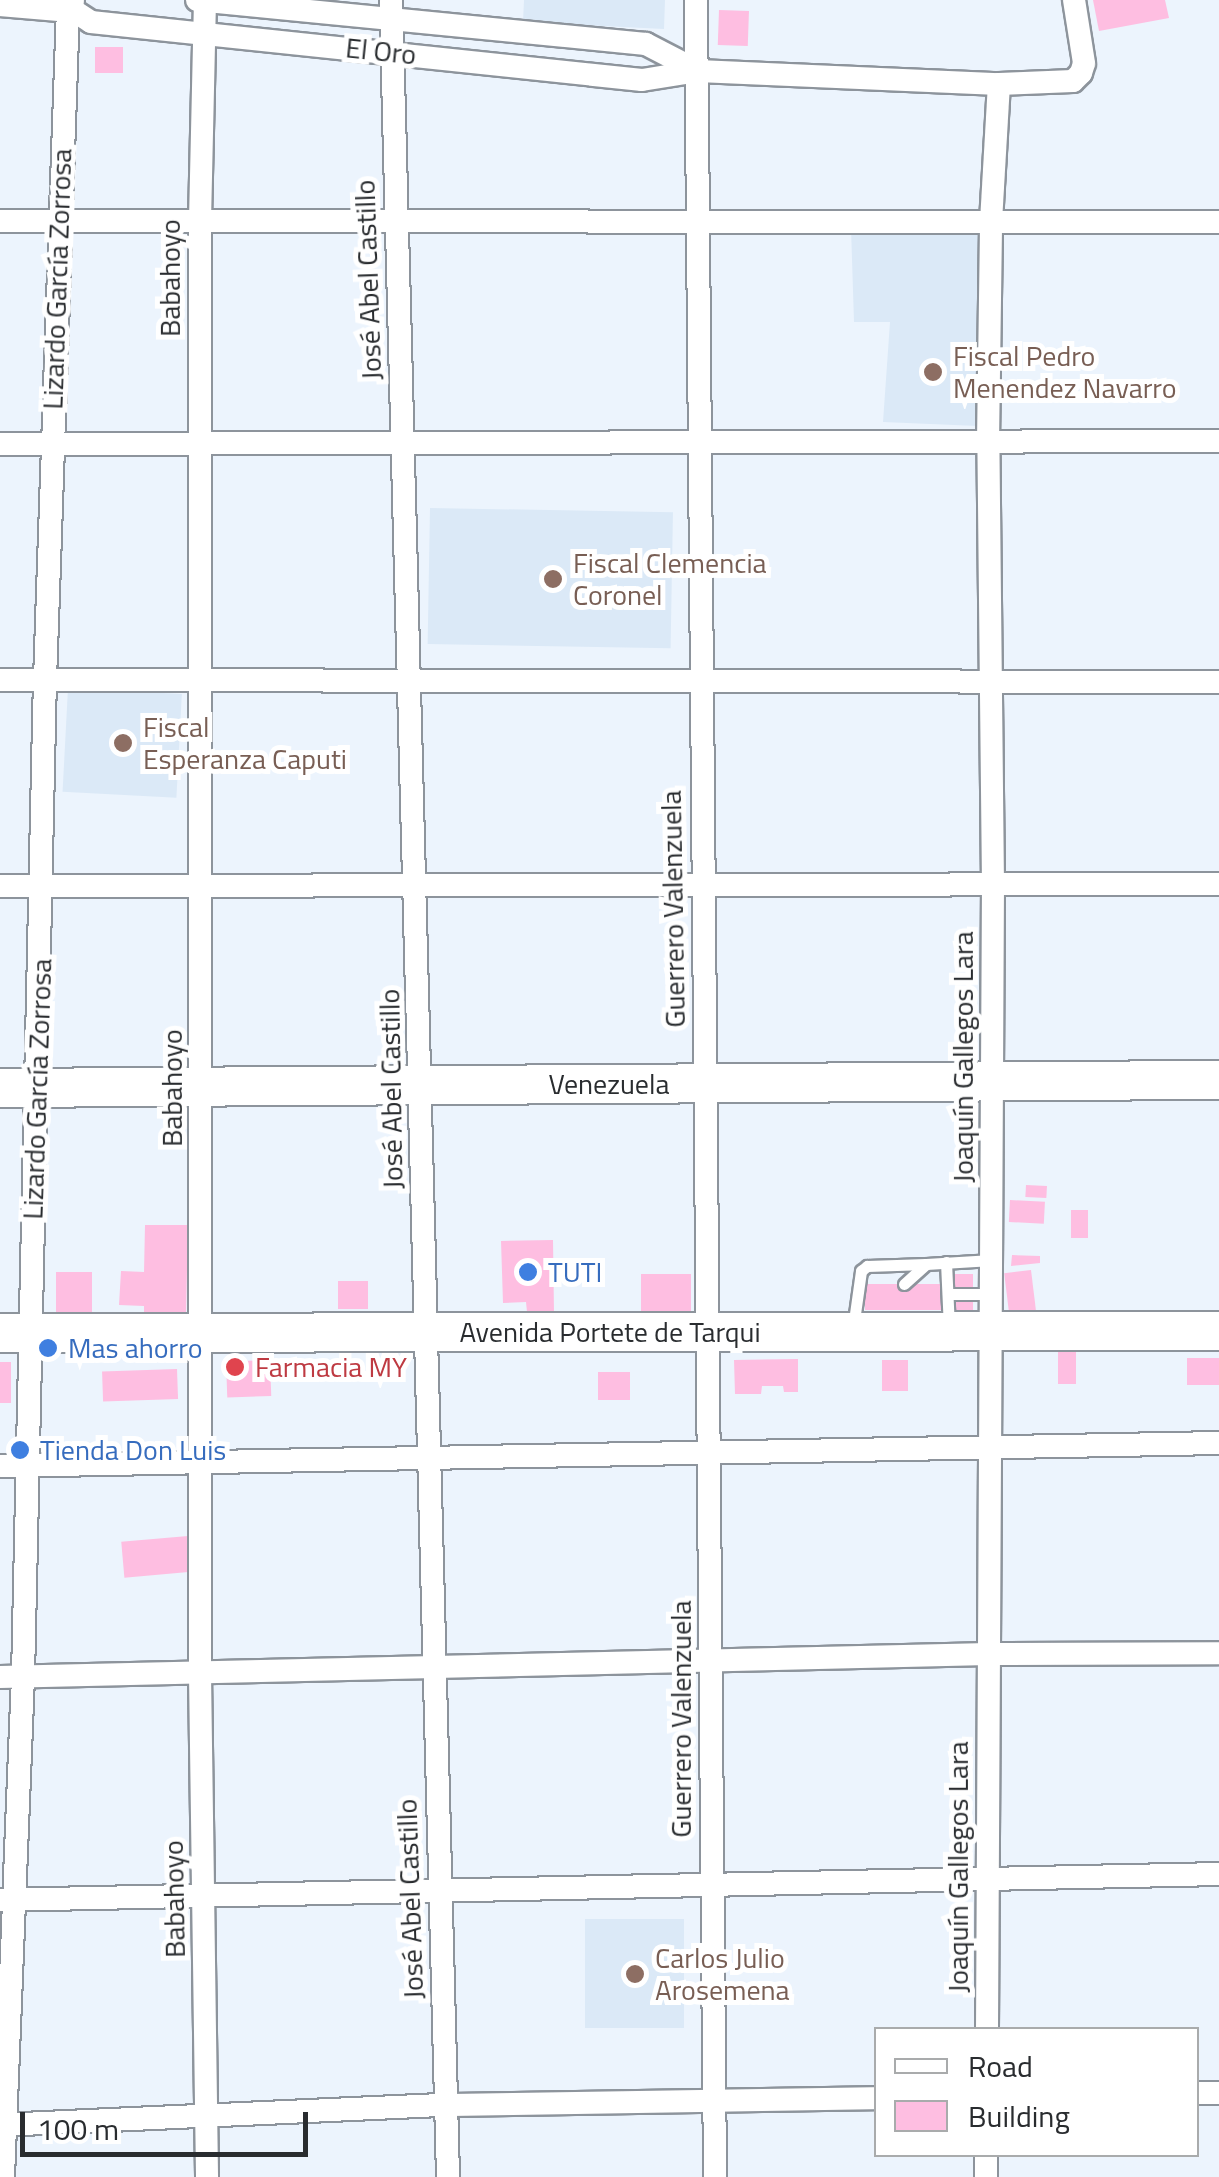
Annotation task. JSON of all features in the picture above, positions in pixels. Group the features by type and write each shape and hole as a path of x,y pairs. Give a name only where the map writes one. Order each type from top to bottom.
{"main road":[{"name":"Venezuela","path":"24,1092 992,1088 1219,1080"},
{"name":"Avenida Portete de Tarqui","path":"15,1333 704,1332 867,1328 949,1313 991,1332 1219,1331"}],"street":[{"name":"El Oro","path":"197,0 391,10 646,44 698,71"},
{"name":"Babahoyo","path":"205,0 200,221 200,1674 208,2177"},
{"name":"Guerrero Valenzuela","path":"696,0 704,1332 712,1660 715,2177"},
{"name":"El Oro","path":"0,1 72,2 91,22 642,80 698,71 998,84 1072,82 1084,62 1074,0"},
{"name":"Lizardo García Zorrosa","path":"2,2177 12,1677 28,1466 15,1333 24,1092 43,886 58,220 72,2"},
{"name":"José Abel Castillo","path":"391,10 448,2177"},
{"name":"Joaquín Gallegos Lara","path":"987,2027 994,884 988,442 991,222 998,84"},
{"path":"0,220 1219,222"},
{"path":"0,444 1219,441"},
{"path":"0,680 1219,682"},
{"path":"0,886 1219,884"},
{"path":"0,1466 1219,1444"},
{"path":"12,1677 989,1654 1219,1653"},
{"path":"6,1900 1219,1874"},
{"path":"2,2125 446,2105 874,2098"}],"lane":[{"name":"Venezuela","path":"992,1088 1219,1093"},
{"name":"Venezuela","path":"0,1100 24,1092"},
{"path":"867,1328 861,1271 867,1266 992,1260"},
{"path":"946,1262 949,1313 990,1294"},
{"path":"904,1284 926,1264"}],"shaded area":[{"path":"524,0 665,0 664,29 523,22"},
{"name":"Fiscal Pedro Menendez Navarro","path":"851,228 980,232 978,426 883,422 890,322 854,322"},
{"name":"Fiscal Clemencia Coronel","path":"430,508 673,512 671,648 428,644"},
{"name":"Fiscal Esperanza Caputi","path":"68,688 182,694 176,798 63,792"},
{"name":"Carlos Julio Arosemena","path":"585,1919 684,1919 684,2028 585,2028"}],"building":[{"path":"1093,0 1165,0 1169,18 1099,31"},
{"path":"719,10 749,11 748,46 718,45"},
{"path":"95,47 123,47 123,73 95,73"},
{"path":"1026,1185 1047,1186 1046,1198 1025,1197"},
{"path":"1010,1200 1045,1202 1044,1224 1009,1222"},
{"path":"1071,1210 1088,1210 1088,1238 1071,1238"},
{"path":"145,1225 188,1225 186,1315 144,1314 144,1306 119,1305 121,1271 144,1272"},
{"name":"TUTI","path":"553,1240 554,1312 527,1312 526,1302 503,1303 501,1241"},
{"path":"1012,1255 1040,1256 1040,1263 1011,1266"},
{"path":"1031,1270 1036,1311 1009,1314 1004,1273"},
{"path":"56,1272 92,1272 92,1314 56,1314"},
{"path":"641,1274 691,1274 691,1313 641,1313"},
{"path":"951,1274 973,1274 973,1314 951,1314"},
{"path":"338,1281 368,1281 368,1309 338,1309"},
{"path":"865,1284 944,1284 944,1310 865,1310"},
{"path":"1058,1351 1076,1351 1076,1384 1058,1384"},
{"path":"1187,1358 1219,1358 1219,1385 1187,1385"},
{"path":"798,1359 798,1392 784,1392 783,1386 762,1386 761,1394 735,1394 734,1360"},
{"path":"270,1360 271,1396 227,1398 226,1362"},
{"path":"882,1360 908,1360 908,1391 882,1391"},
{"path":"0,1362 11,1362 11,1403 0,1403"},
{"path":"177,1369 178,1399 103,1402 102,1372"},
{"path":"598,1372 630,1372 630,1400 598,1400"},
{"path":"188,1536 191,1572 124,1578 121,1542"}],"place":[{"name":"Fiscal Pedro Menendez Navarro","path":"933,372"},
{"name":"Fiscal Clemencia Coronel","path":"553,579"},
{"name":"Fiscal Esperanza Caputi","path":"123,743"},
{"name":"TUTI","path":"528,1272"},
{"name":"Mas ahorro","path":"48,1348"},
{"name":"Farmacia MY","path":"235,1367"},
{"name":"Tienda Don Luis","path":"20,1450"},
{"name":"Carlos Julio Arosemena","path":"635,1974"}]}
